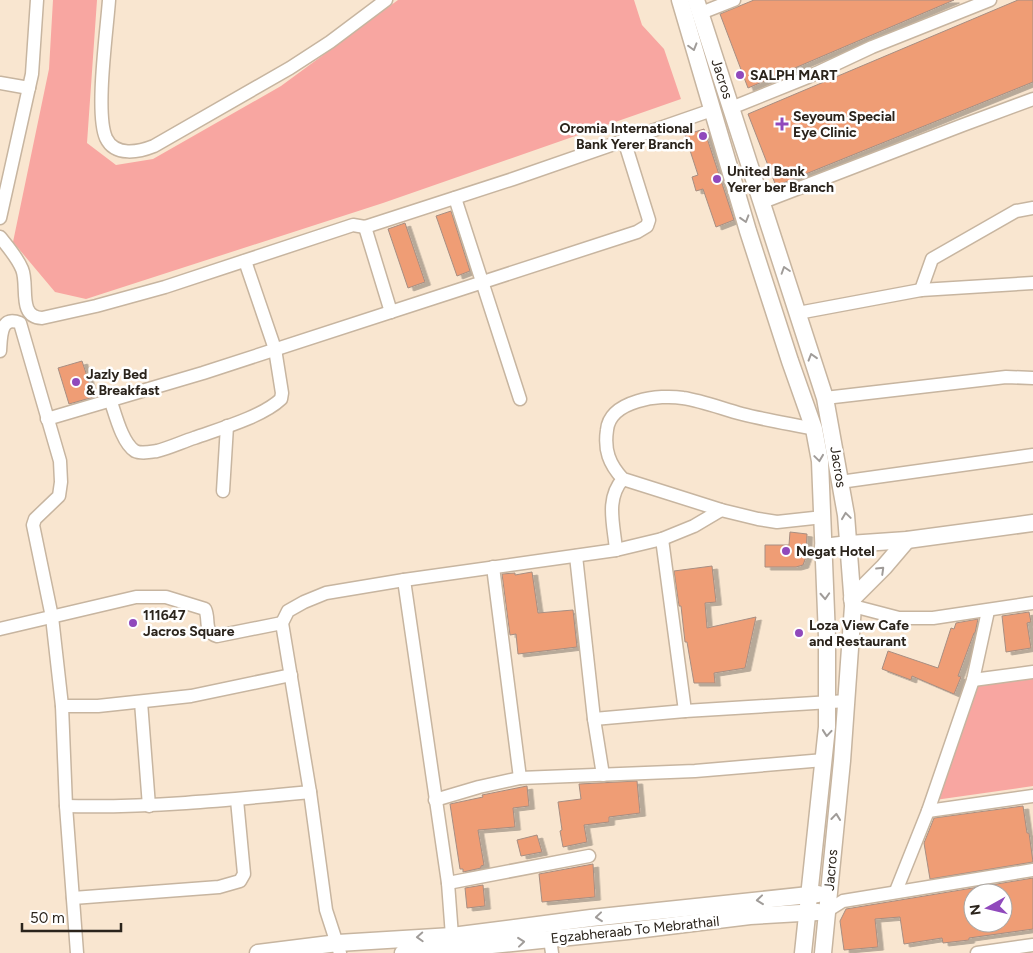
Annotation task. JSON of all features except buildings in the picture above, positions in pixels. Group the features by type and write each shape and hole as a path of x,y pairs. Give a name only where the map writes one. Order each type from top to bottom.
{"main road":[{"name":"Jacros","path":"688,3 731,108 825,398 846,514 853,602 836,897 827,912 823,953"},
{"name":"Jacros","path":"688,3 712,110 748,231 814,429 820,461 828,702 824,760 803,953"},
{"path":"823,547 908,540 1033,523"},
{"path":"853,602 908,540"},
{"path":"258,953 339,948 449,945 591,918 809,895 836,897"},
{"name":"Egzabheraab To Mebrathail","path":"403,953 449,945 453,949 551,946 750,916 827,912"}],"street":[{"path":"0,218 29,88 35,46 37,0"},
{"path":"111,1 102,118 106,138 113,146 126,151 138,152 154,146 290,68 330,42 386,0"},
{"path":"688,3 734,0"},
{"path":"731,108 990,0"},
{"path":"0,83 29,88"},
{"path":"763,202 1033,99"},
{"path":"0,352 1,331 7,322 25,318 42,318 96,306 165,287 353,225 365,227 712,110"},
{"path":"47,419 203,373 637,232 647,226 649,220 624,140"},
{"path":"455,198 520,399"},
{"path":"922,290 932,259 1016,211 1033,208"},
{"path":"365,227 391,312"},
{"path":"0,236 22,268 25,277 25,318 47,419 60,461 61,482 59,496 35,519 33,525 52,617 62,706 66,806 77,953"},
{"path":"110,399 122,434 129,446 135,451 144,453 158,451 227,426 266,410 281,399 282,387 275,350 245,261"},
{"path":"798,313 922,290 1033,283"},
{"path":"825,398 1006,377 1033,378"},
{"path":"814,429 671,396 631,403 613,414 607,427 605,442 608,458 614,470 623,479 758,520 777,522 823,517"},
{"path":"223,491 227,426"},
{"path":"840,482 1033,455"},
{"path":"616,550 611,502 613,493 623,479"},
{"path":"339,948 326,910 310,792 282,623 288,611 304,602 326,594 404,580 616,550 662,538 694,526 721,510"},
{"path":"662,538 685,711"},
{"path":"576,556 602,775"},
{"path":"493,567 520,778"},
{"path":"404,580 448,884 449,945"},
{"path":"0,629 136,597 152,596 166,597 205,609 207,612 207,627 210,632 217,636 282,623"},
{"path":"853,602 900,618 932,618 1033,603"},
{"path":"896,891 928,811 973,680 988,611"},
{"path":"973,680 1033,672"},
{"path":"62,706 98,706 191,696 291,675"},
{"path":"141,702 149,806"},
{"path":"594,719 685,711 847,702"},
{"path":"435,800 480,786 520,778 695,770 824,760"},
{"path":"66,806 149,806 237,800 310,792"},
{"path":"928,811 1033,796"},
{"path":"73,898 219,887 240,881 244,874 237,800"},
{"path":"448,884 589,856"},
{"path":"836,897 896,891 1033,870"},
{"path":"977,953 1027,948"}],"shaded area":[{"path":"53,0 97,0 87,143 116,165 153,159 281,86 398,0 634,0 642,25 664,49 681,99 383,203 86,299 55,292 13,242 49,69"},
{"path":"1033,677 1033,786 935,800 972,685"}],"place":[{"name":"SALPH MART","path":"740,75"},
{"name":"Seyoum Special Eye Clinic","path":"782,124"},
{"name":"Oromia International Bank Yerer Branch","path":"703,136"},
{"name":"United Bank Yerer ber Branch","path":"717,179"},
{"name":"Jazly Bed & Breakfast","path":"76,382"},
{"name":"Negat Hotel","path":"786,551"},
{"name":"111647 Jacros Square","path":"133,623"},
{"name":"Loza View Cafe and Restaurant","path":"799,633"}]}
